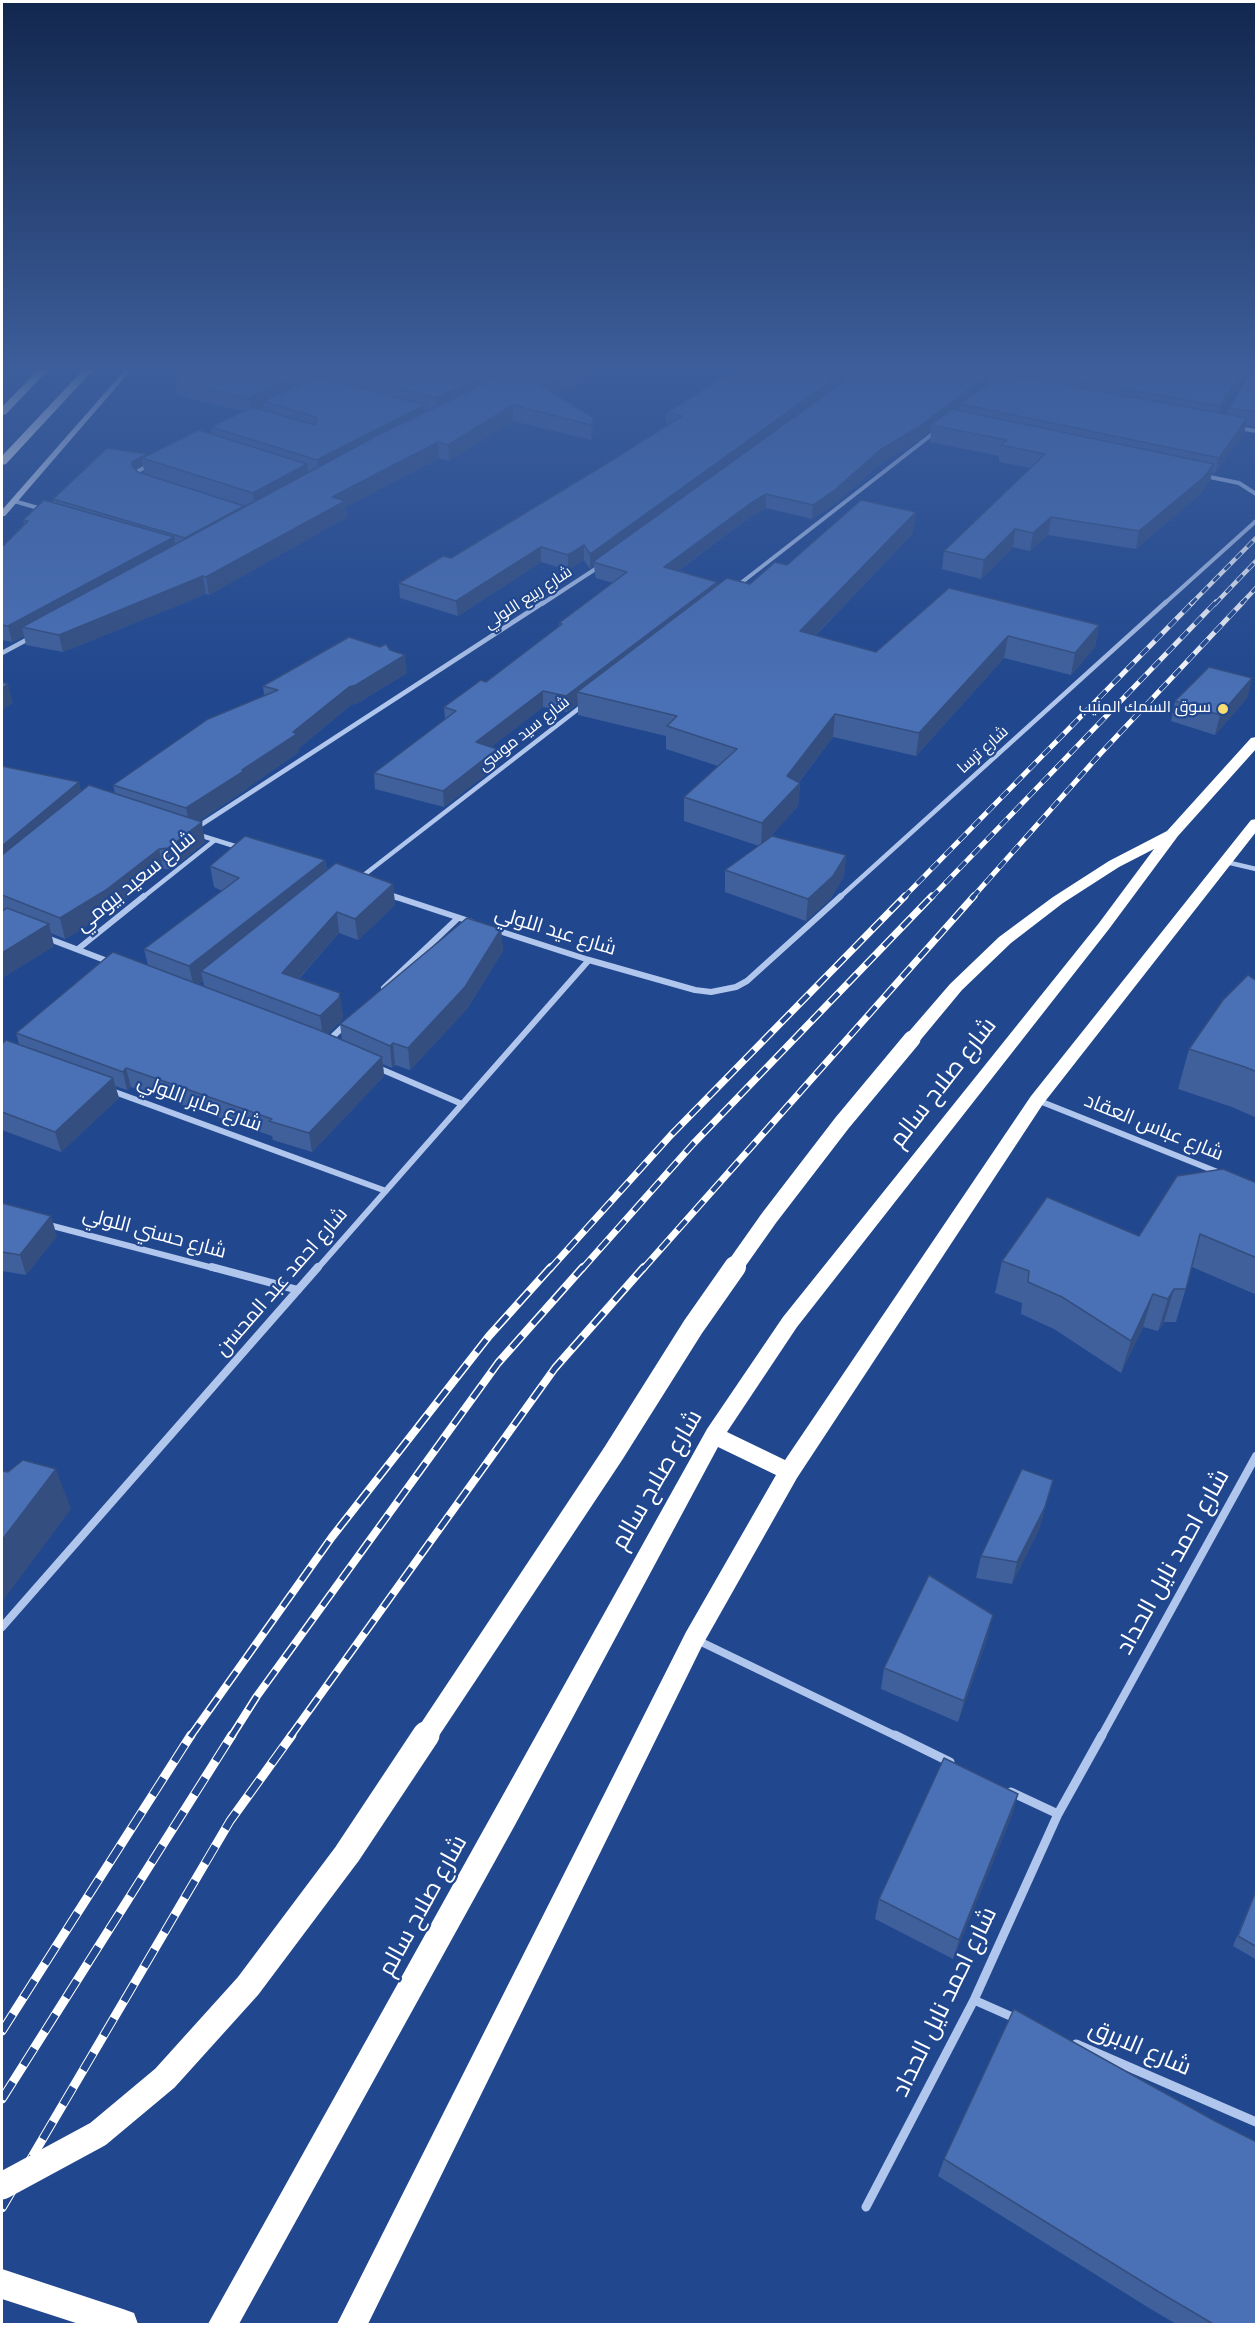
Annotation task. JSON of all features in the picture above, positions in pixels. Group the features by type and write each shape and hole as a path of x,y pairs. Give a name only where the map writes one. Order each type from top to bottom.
{"highway":[{"name":"شارع صلاح سالم","path":"223,2325 506,1817 714,1435 790,1322 1104,926 1173,833 1257,741"},
{"path":"352,2325 694,1639 789,1472 1037,1100 1257,823"},
{"path":"2,2186 98,2134 165,2078 248,1986 347,1854 613,1455 693,1327 763,1227 842,1123 956,987 1005,940 1076,888 1114,864 1173,833"},
{"path":"714,1435 789,1472"},
{"path":"2,2284 123,2325"}],"main road":[{"path":"2,514 34,479"}],"street":[{"path":"147,479 152,480"},
{"path":"732,590 875,479"},
{"path":"1217,479 1239,483 1257,494"},
{"path":"14,501 46,510"},
{"name":"شارع ترسا","path":"724,991 747,981 1257,521"},
{"name":"شارع ربيع اللولي","path":"215,840 190,831 603,564"},
{"path":"2,653 33,636"},
{"name":"شارع سيد موسى","path":"353,884 590,700"},
{"path":"215,840 248,850"},
{"name":"شارع سعيد بيومي","path":"78,950 215,840"},
{"path":"1226,862 1257,869"},
{"name":"شارع عيد اللولي","path":"384,894 480,925"},
{"path":"375,997 458,918"},
{"name":"شارع عيد اللولي","path":"491,928 589,960 695,990 724,991"},
{"path":"45,937 120,966"},
{"name":"شارع احمد عبد المحسن","path":"2,1627 589,960"},
{"path":"335,1049 324,1044 350,1020"},
{"path":"367,1063 462,1104"},
{"name":"شارع صابر اللولي","path":"100,1087 386,1191"},
{"name":"شارع عباس العقاد","path":"1037,1100 1224,1175"},
{"name":"شارع حسني اللولي","path":"36,1222 298,1290"},
{"name":"شارع احمد نايل الحداد","path":"866,2207 974,2000 1058,1814 1257,1456"},
{"path":"694,1639 962,1768"},
{"path":"1004,1788 1058,1814"},
{"path":"974,2000 1028,2024"},
{"name":"شارع الابرق","path":"1061,2038 1257,2122"}],"building":[{"path":"75,479 158,479 244,506 185,538 53,499"},
{"path":"207,479 280,479 253,493"},
{"path":"297,479 368,479 332,497 345,501 206,577 203,576 59,635 22,627"},
{"path":"582,479 695,479 590,554 584,545 568,555 541,547 456,601 399,583 443,556 451,558"},
{"path":"709,479 848,479 813,505 766,494 664,567 717,582 566,696 543,691 476,742 497,749 443,791 374,773 456,711 444,707 481,680 486,682 627,572 594,561"},
{"path":"1019,479 1202,479 1139,531 1051,517 1033,533 1015,529 984,560 944,551"},
{"path":"44,500 174,537 8,626 2,625 2,547 28,521 23,520"},
{"path":"861,500 916,512 800,631 876,652 949,588 1099,625 1075,653 1008,636 919,733 835,714 787,776 800,783 762,823 684,797 737,749 667,726 677,716 577,692 727,578 750,584 775,562 787,565"},
{"path":"349,637 380,647 386,644 390,650 405,655 349,687 293,732 297,734 186,808 113,785 208,719 278,690 263,686"},
{"path":"1209,667 1252,678 1220,715 1175,701"},
{"path":"2,766 79,782 2,846"},
{"path":"89,785 202,822 168,848 159,849 106,890 60,918 2,895 2,855"},
{"path":"245,836 325,860 189,966 144,949 239,878 210,866"},
{"path":"772,836 846,855 833,876 808,899 725,870"},
{"path":"336,863 393,884 355,919 337,912 282,973 340,993 339,998 320,1016 201,971"},
{"path":"7,908 49,924 2,953 2,911"},
{"path":"467,918 501,929 465,987 408,1048 393,1043 390,1046 340,1024"},
{"path":"113,952 319,1030 382,1057 309,1133 269,1121 272,1119 126,1068 123,1072 16,1033"},
{"path":"1248,975 1257,981 1257,1072 1189,1049 1223,1000"},
{"path":"6,1040 113,1078 55,1132 2,1112 2,1044"},
{"path":"1223,1169 1257,1183 1257,1258 1200,1234 1186,1289 1174,1289 1168,1299 1153,1294 1131,1341 1062,1297 1028,1282 1029,1271 1002,1261 1047,1197 1139,1236 1177,1176"},
{"path":"2,1203 51,1216 20,1255 2,1252"},
{"path":"23,1460 56,1469 2,1540 2,1471 8,1472"},
{"path":"1022,1469 1053,1480 1045,1507 1017,1562 981,1556"},
{"path":"929,1575 993,1615 964,1701 884,1668"},
{"path":"944,1758 1018,1794 959,1940 879,1899"},
{"path":"1257,1892 1257,1947 1238,1936"},
{"path":"1014,2009 1257,2142 1257,2325 1215,2325 944,2159"}],"railway":[{"path":"1191,604 1256,538"},
{"path":"1215,604 1256,561"},
{"path":"1241,604 1256,588"},
{"path":"903,898 1193,602"},
{"path":"931,898 1216,602"},
{"path":"972,898 1101,753 1243,602"},
{"path":"550,1269 671,1135 905,896"},
{"path":"582,1269 693,1144 932,896"},
{"path":"643,1269 974,896"},
{"path":"190,1737 332,1537 489,1336 551,1267"},
{"path":"231,1737 257,1696 498,1363 583,1267"},
{"path":"290,1737 555,1368 644,1267"},
{"path":"2,2031 191,1735"},
{"path":"2,2099 232,1735"},
{"path":"2,2208 230,1821 292,1735"}],"place":[{"name":"سوق السمك المنيب","path":"1223,709"}]}
